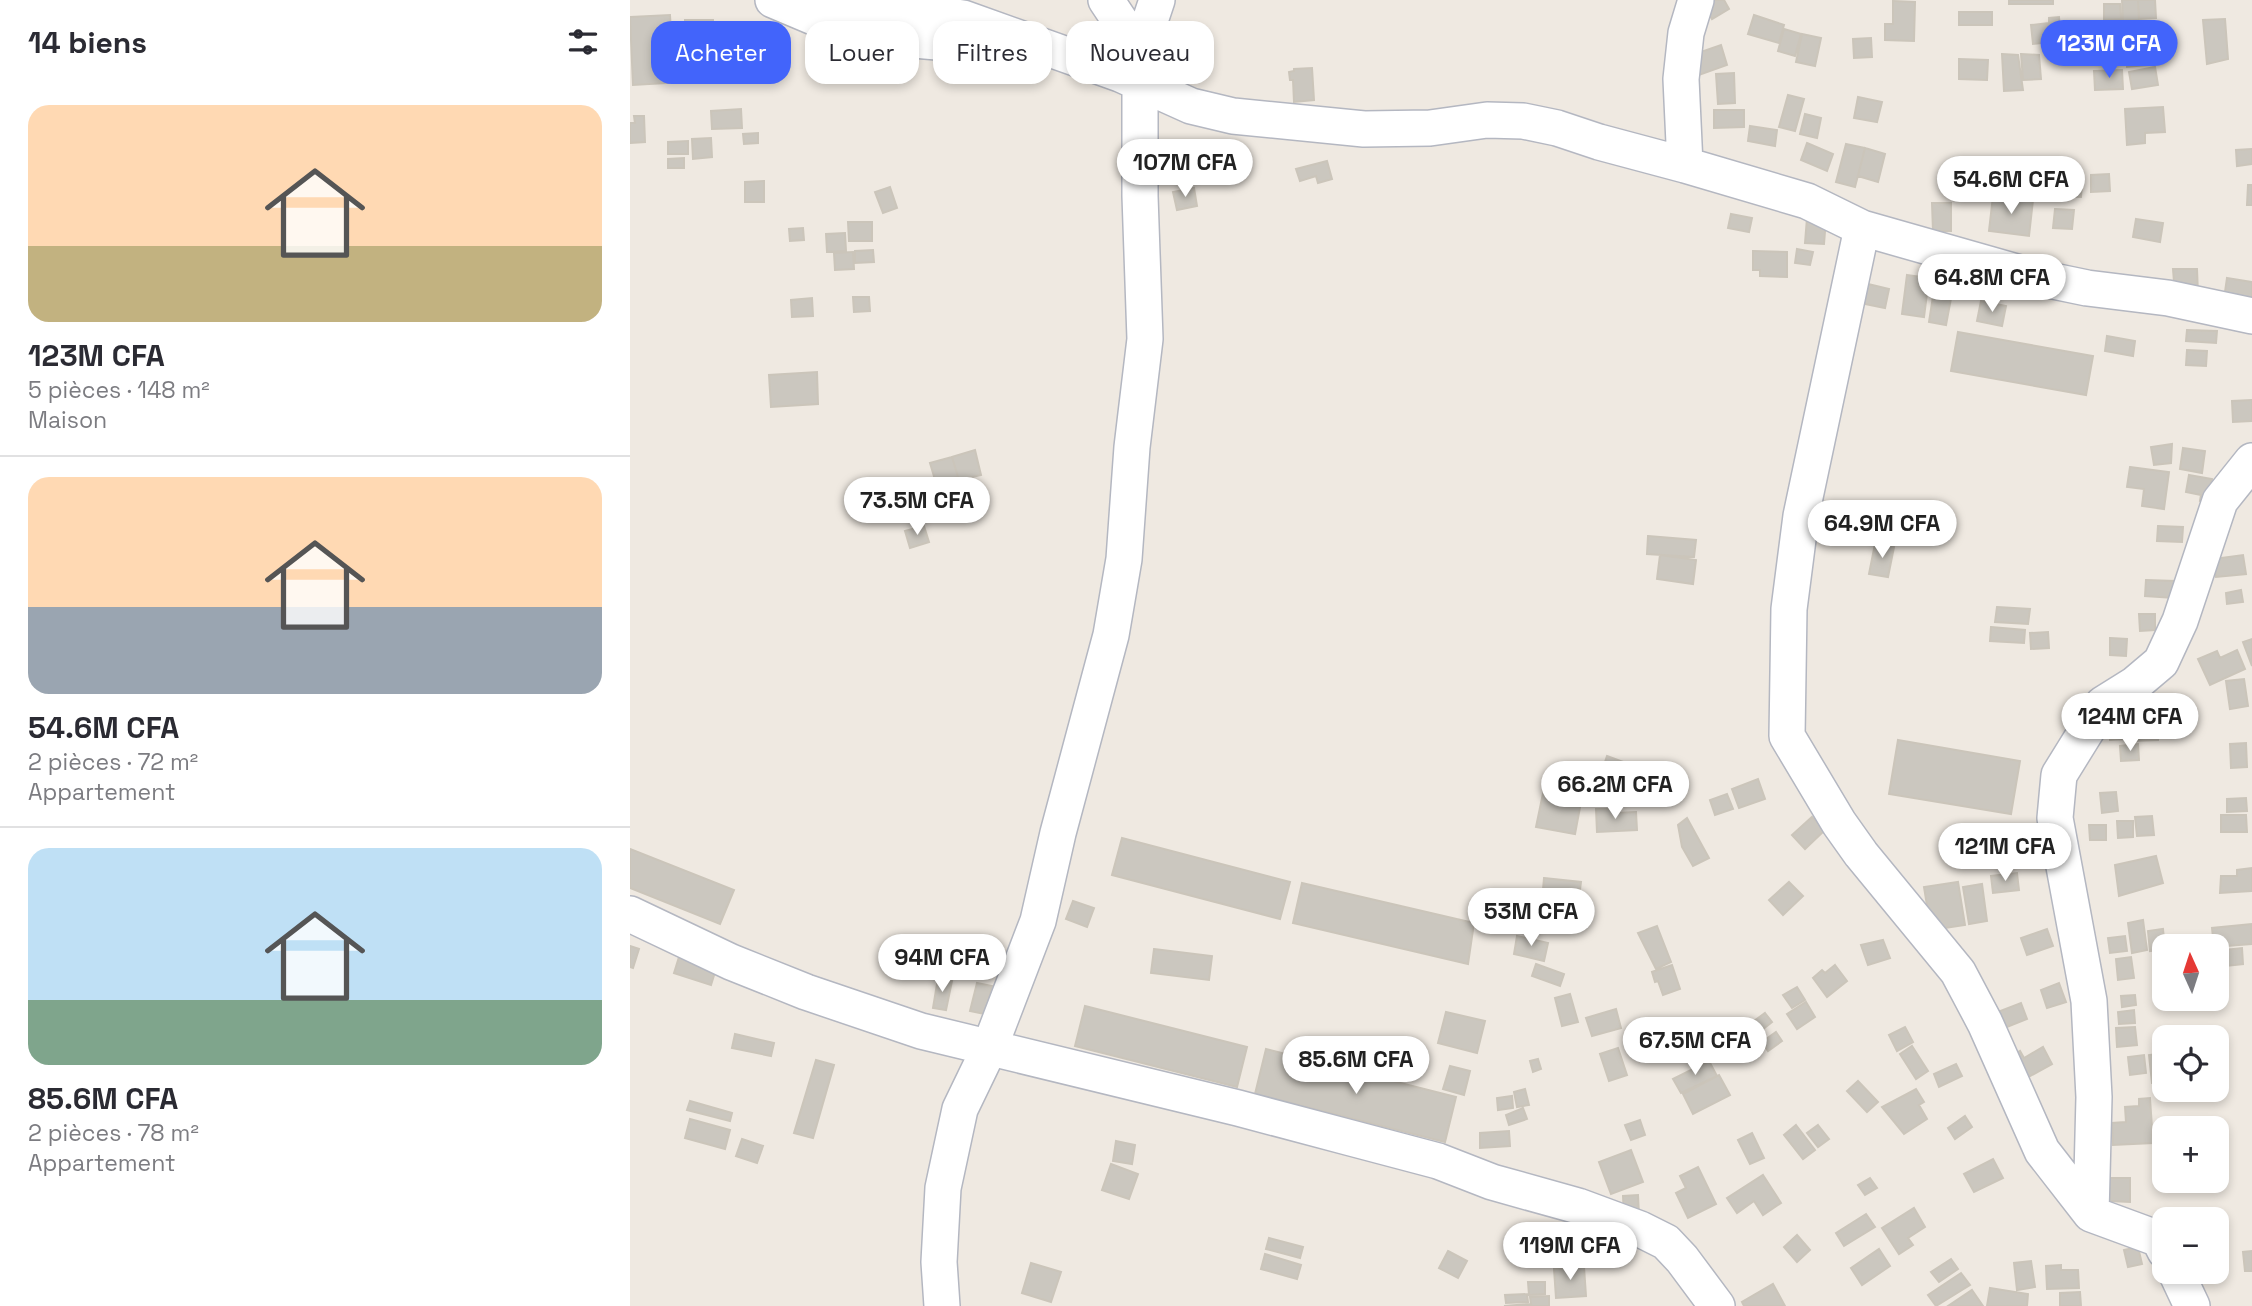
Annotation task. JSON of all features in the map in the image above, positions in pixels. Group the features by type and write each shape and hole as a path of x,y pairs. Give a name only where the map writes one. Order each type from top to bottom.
{"street":[{"path":"773,0 856,35 933,42"},
{"path":"803,0 844,2 971,21"},
{"path":"1106,0 1116,21"},
{"path":"1151,21 1157,0"},
{"path":"1685,165 1681,79 1686,33 1696,0"},
{"path":"942,1306 939,1262 943,1188 960,1109 989,1049 1038,921 1058,833 1111,635 1124,559 1132,447 1145,339 1139,84"},
{"path":"1162,84 1191,106 1233,116 1363,129 1430,128 1487,120 1523,121 1557,128 1807,201 1862,228 2034,277 2087,288 2168,298 2252,316"},
{"path":"1862,228 1801,516 1789,609 1787,736 1839,823 1861,854 1958,972 1985,1023 2042,1151 2091,1214 2152,1236"},
{"path":"2091,1214 2094,1097 2089,1001 2054,818 2059,775 2103,704 2135,684 2161,662 2180,621 2220,501 2252,461"},
{"path":"630,914 731,962 806,992 921,1031 1326,1131 1438,1161 1492,1182 1578,1206 1666,1242 1717,1306"},
{"path":"2182,1284 2192,1306"}],"building":[{"path":"1709,0 1724,0 1729,9 1712,19 1703,3"},
{"path":"2009,0 2053,0 2053,4 2009,4"},
{"path":"2122,0 2138,0 2139,20 2123,21"},
{"path":"2138,0 2155,0 2156,18 2139,19"},
{"path":"1893,1 1915,2 1914,41 1885,40 1885,24 1893,24"},
{"path":"2104,4 2120,4 2121,19 2104,20"},
{"path":"1959,12 1992,12 1992,25 1959,25"},
{"path":"670,15 670,21 651,21 651,84 633,85 630,17"},
{"path":"1754,15 1784,25 1779,43 1748,34"},
{"path":"2059,17 2061,41 2033,44 2031,25 2049,23 2049,18"},
{"path":"2225,19 2228,59 2207,64 2203,20"},
{"path":"2104,24 2105,42 2075,43 2074,26"},
{"path":"1784,29 1801,34 1795,56 1778,51"},
{"path":"1802,34 1821,38 1815,66 1796,62"},
{"path":"2144,35 2146,65 2127,67 2125,36"},
{"path":"1871,38 1872,57 1854,58 1853,39"},
{"path":"1721,45 1727,65 1696,76 1689,56"},
{"path":"2002,54 2018,55 2023,90 2004,91"},
{"path":"2021,54 2039,55 2041,79 2023,80"},
{"path":"1959,59 1988,60 1987,80 1959,79"},
{"path":"2155,67 2158,85 2132,89 2129,72"},
{"path":"1312,68 1314,100 1294,102 1293,80 1290,80 1289,72"},
{"path":"2122,70 2123,89 2095,90 2094,71"},
{"path":"1734,73 1735,103 1718,104 1716,74"},
{"path":"1788,95 1804,99 1795,131 1779,127"},
{"path":"1858,97 1882,102 1877,122 1854,118"},
{"path":"2163,107 2165,132 2145,133 2145,143 2127,145 2125,109"},
{"path":"741,109 742,128 712,129 711,111"},
{"path":"1714,110 1744,110 1744,127 1714,128"},
{"path":"1805,114 1821,118 1817,138 1800,134"},
{"path":"634,116 644,116 645,142 630,143 630,123 635,123"},
{"path":"1750,126 1777,130 1775,146 1748,141"},
{"path":"758,133 758,143 744,144 743,134"},
{"path":"711,138 712,157 693,159 692,139"},
{"path":"688,141 688,154 668,154 668,142"},
{"path":"1807,143 1833,154 1827,171 1801,160"},
{"path":"1846,144 1865,148 1855,187 1836,182"},
{"path":"1865,148 1885,154 1878,182 1858,176"},
{"path":"1165,149 1175,179 1154,186 1144,155"},
{"path":"2252,149 2252,164 2237,166 2236,150"},
{"path":"684,158 684,168 668,168 668,159"},
{"path":"1327,161 1332,179 1318,183 1316,176 1300,181 1296,169"},
{"path":"2025,171 2026,190 2000,192 1999,173"},
{"path":"2109,174 2110,191 2091,192 2091,175"},
{"path":"764,181 764,202 745,202 745,182"},
{"path":"2054,182 2082,184 2081,197 2053,196"},
{"path":"2248,185 2252,185 2252,205 2247,205"},
{"path":"890,187 897,208 883,213 875,192"},
{"path":"1194,188 1197,206 1177,210 1173,192"},
{"path":"1993,196 2033,200 2029,236 1989,231"},
{"path":"1932,203 1951,203 1951,231 1933,231"},
{"path":"2055,209 2074,210 2072,229 2053,228"},
{"path":"1731,214 1752,218 1749,232 1728,228"},
{"path":"1807,218 1826,219 1824,244 1805,243"},
{"path":"2136,219 2163,223 2160,242 2133,237"},
{"path":"848,222 872,222 872,241 849,241"},
{"path":"803,228 804,240 790,241 789,229"},
{"path":"845,233 846,251 827,252 826,234"},
{"path":"1797,249 1813,252 1810,265 1795,263"},
{"path":"873,250 874,262 855,263 855,251"},
{"path":"1753,251 1787,252 1787,277 1760,276 1760,270 1753,270"},
{"path":"853,252 854,269 835,270 834,253"},
{"path":"2173,269 2197,269 2198,294 2175,295"},
{"path":"1907,275 1929,278 1924,317 1902,314"},
{"path":"2227,278 2252,282 2252,303 2224,299"},
{"path":"1864,283 1889,289 1885,308 1860,303"},
{"path":"1934,290 1952,293 1946,325 1929,322"},
{"path":"853,297 869,297 870,311 854,312"},
{"path":"812,298 813,316 792,317 791,300"},
{"path":"1981,301 2006,306 2002,326 1977,321"},
{"path":"2187,330 2217,331 2216,343 2186,341"},
{"path":"1958,332 2093,356 2086,395 1951,371"},
{"path":"2107,336 2135,341 2133,356 2105,351"},
{"path":"2187,350 2207,351 2206,366 2186,365"},
{"path":"817,372 818,404 771,407 769,375"},
{"path":"2252,400 2252,421 2233,422 2232,401"},
{"path":"2172,444 2171,463 2154,465 2151,447"},
{"path":"2183,448 2205,451 2202,473 2180,469"},
{"path":"975,450 981,475 959,480 952,457"},
{"path":"952,457 958,477 936,483 930,463"},
{"path":"2130,467 2169,472 2164,509 2142,506 2144,489 2127,487"},
{"path":"2189,475 2212,479 2208,502 2200,501 2201,495 2186,492"},
{"path":"924,526 929,542 910,548 905,531"},
{"path":"2158,526 2183,527 2182,542 2157,541"},
{"path":"1648,536 1696,540 1694,557 1647,554"},
{"path":"1875,544 1894,547 1888,577 1869,574"},
{"path":"1660,555 1696,560 1693,584 1657,579"},
{"path":"2243,555 2246,574 2216,577 2213,559"},
{"path":"2146,580 2175,581 2174,598 2145,596"},
{"path":"2241,590 2243,602 2227,604 2226,593"},
{"path":"1997,607 2030,609 2028,624 1995,622"},
{"path":"2139,614 2155,614 2155,630 2140,631"},
{"path":"1991,627 2025,630 2024,643 1990,641"},
{"path":"2048,632 2049,648 2031,649 2030,633"},
{"path":"2110,638 2127,639 2126,656 2110,655"},
{"path":"2252,639 2252,666 2243,642"},
{"path":"2237,650 2245,669 2210,685 2198,659 2217,651 2220,658"},
{"path":"2244,679 2248,706 2230,709 2226,681"},
{"path":"2109,722 2125,722 2125,739 2110,740"},
{"path":"2132,727 2158,727 2158,740 2131,741"},
{"path":"1898,740 2020,761 2011,814 1889,794"},
{"path":"2246,743 2247,767 2231,768 2230,744"},
{"path":"2138,744 2139,760 2121,761 2120,746"},
{"path":"1607,756 1629,764 1622,784 1600,777"},
{"path":"1673,767 1679,787 1664,791 1659,771"},
{"path":"1546,779 1584,786 1575,834 1536,827"},
{"path":"1758,779 1765,799 1739,808 1732,789"},
{"path":"2116,792 2118,811 2102,813 2100,793"},
{"path":"1727,794 1733,809 1715,815 1710,800"},
{"path":"2246,798 2247,811 2227,812 2227,799"},
{"path":"1596,809 1614,809 1615,813 1636,812 1637,830 1597,832"},
{"path":"2221,815 2246,815 2247,832 2221,832"},
{"path":"2152,816 2154,835 2137,836 2135,817"},
{"path":"1812,817 1825,830 1805,849 1792,835"},
{"path":"1687,818 1709,858 1693,866 1682,847 1678,825"},
{"path":"2117,821 2133,821 2133,837 2118,838"},
{"path":"2089,825 2106,825 2106,840 2090,840"},
{"path":"1122,838 1290,882 1280,919 1112,875"},
{"path":"630,849 734,890 720,924 630,888"},
{"path":"2156,856 2163,883 2119,896 2115,865"},
{"path":"2252,868 2252,891 2220,893 2221,876 2237,876 2237,870"},
{"path":"2017,873 2019,890 1993,893 1991,876"},
{"path":"1544,878 1581,882 1578,905 1542,901"},
{"path":"1789,882 1803,896 1783,915 1769,900"},
{"path":"1958,882 1965,925 1931,930 1924,887"},
{"path":"1302,883 1474,923 1468,964 1293,923"},
{"path":"1982,884 1987,921 1969,924 1963,887"},
{"path":"1073,901 1094,908 1087,927 1066,919"},
{"path":"2143,920 2147,950 2132,953 2128,923"},
{"path":"2251,924 2252,944 2230,946 2230,934 2213,934 2212,928"},
{"path":"1657,926 1671,962 1656,969 1638,933"},
{"path":"2047,929 2053,946 2027,955 2021,938"},
{"path":"2163,929 2164,934 2152,934 2152,951 2150,951 2148,931"},
{"path":"1517,936 1548,943 1544,961 1514,954"},
{"path":"2125,936 2127,951 2110,953 2108,938"},
{"path":"1883,940 1890,958 1868,965 1861,945"},
{"path":"630,946 639,949 633,968 630,967"},
{"path":"2242,948 2243,964 2230,966 2230,949"},
{"path":"1154,949 1212,956 1209,980 1151,973"},
{"path":"679,957 716,969 711,985 674,973"},
{"path":"2131,957 2134,978 2118,980 2116,959"},
{"path":"1536,964 1564,974 1560,986 1532,976"},
{"path":"1672,965 1680,989 1663,995 1652,972"},
{"path":"1835,965 1847,981 1827,997 1813,978 1822,970 1825,973"},
{"path":"938,978 952,981 946,1010 933,1008"},
{"path":"977,983 992,986 985,1014 970,1011"},
{"path":"2059,983 2066,1002 2047,1008 2041,990"},
{"path":"1797,987 1805,1000 1792,1008 1783,995"},
{"path":"1570,994 1578,1022 1562,1026 1555,998"},
{"path":"2135,995 2136,1005 2122,1007 2121,996"},
{"path":"1806,1002 1815,1017 1797,1029 1787,1014"},
{"path":"2021,1003 2027,1019 2002,1029 1995,1013"},
{"path":"1085,1006 1247,1047 1237,1087 1075,1046"},
{"path":"1616,1009 1621,1028 1592,1036 1586,1018"},
{"path":"2134,1010 2135,1023 2119,1024 2118,1012"},
{"path":"1446,1012 1485,1021 1477,1053 1438,1043"},
{"path":"1765,1013 1772,1022 1762,1030 1754,1021"},
{"path":"1905,1027 1913,1042 1897,1051 1889,1035"},
{"path":"2135,1027 2137,1045 2117,1047 2116,1028"},
{"path":"1776,1032 1782,1041 1768,1051 1762,1042"},
{"path":"735,1034 774,1043 771,1056 732,1048"},
{"path":"1912,1046 1928,1071 1916,1079 1900,1054"},
{"path":"2043,1047 2052,1064 2023,1080 2010,1057 2020,1051 2024,1058"},
{"path":"1618,1048 1627,1075 1609,1081 1600,1054"},
{"path":"1266,1049 1456,1097 1445,1142 1255,1094"},
{"path":"2144,1055 2146,1073 2130,1075 2128,1057"},
{"path":"2149,1055 2152,1055 2152,1083"},
{"path":"1538,1059 1541,1069 1533,1072 1530,1061"},
{"path":"816,1060 834,1065 813,1138 794,1133"},
{"path":"1709,1061 1717,1076 1681,1093 1673,1079"},
{"path":"1956,1064 1962,1076 1939,1087 1934,1074"},
{"path":"1450,1066 1470,1071 1464,1095 1443,1089"},
{"path":"1719,1075 1730,1095 1693,1114 1683,1094"},
{"path":"1858,1081 1878,1102 1867,1112 1847,1091"},
{"path":"1525,1089 1529,1105 1517,1107 1514,1092"},
{"path":"1916,1089 1924,1102 1919,1105 1927,1119 1904,1134 1882,1107"},
{"path":"1512,1096 1513,1108 1498,1110 1497,1098"},
{"path":"2150,1098 2152,1143 2113,1145 2112,1123 2126,1122 2125,1107 2139,1106 2139,1099"},
{"path":"690,1101 732,1113 730,1121 687,1110"},
{"path":"1523,1108 1527,1119 1509,1125 1506,1115"},
{"path":"1965,1116 1972,1127 1955,1139 1948,1128"},
{"path":"690,1119 730,1130 725,1149 685,1138"},
{"path":"1640,1120 1645,1135 1631,1140 1625,1125"},
{"path":"1796,1125 1815,1150 1803,1159 1784,1135"},
{"path":"1818,1125 1829,1139 1818,1147 1807,1133"},
{"path":"1509,1131 1510,1146 1480,1148 1480,1133"},
{"path":"1752,1133 1764,1158 1750,1164 1738,1140"},
{"path":"742,1139 763,1146 757,1163 736,1156"},
{"path":"1116,1141 1135,1145 1132,1164 1113,1161"},
{"path":"1631,1150 1643,1182 1611,1194 1599,1162"},
{"path":"1993,1159 2003,1178 1974,1192 1964,1174"},
{"path":"1111,1164 1138,1174 1129,1199 1102,1190"},
{"path":"1698,1167 1716,1204 1688,1218 1676,1193 1686,1188 1680,1176"},
{"path":"1763,1175 1781,1203 1763,1215 1754,1201 1737,1213 1727,1198"},
{"path":"1870,1178 1877,1188 1865,1195 1858,1185"},
{"path":"2110,1178 2130,1178 2130,1202 2110,1201"},
{"path":"1638,1195 1639,1216 1624,1217 1623,1196"},
{"path":"1914,1208 1925,1227 1908,1238 1913,1245 1899,1254 1882,1228"},
{"path":"1866,1214 1875,1227 1844,1246 1836,1233"},
{"path":"1597,1227 1599,1254 1551,1257 1549,1230"},
{"path":"1797,1235 1810,1250 1797,1262 1784,1247"},
{"path":"1269,1238 1303,1247 1300,1258 1266,1249"},
{"path":"2138,1247 2142,1264 2128,1267 2124,1250"},
{"path":"1879,1249 1890,1266 1862,1285 1851,1268"},
{"path":"1448,1251 1467,1261 1458,1278 1439,1268"},
{"path":"2252,1251 2252,1271 2245,1271 2243,1252"},
{"path":"1265,1254 1301,1265 1297,1279 1261,1269"},
{"path":"1951,1259 1958,1269 1939,1282 1931,1272"},
{"path":"2031,1261 2035,1287 2017,1290 2014,1263"},
{"path":"1031,1263 1061,1272 1051,1302 1022,1293"},
{"path":"2061,1265 2061,1270 2078,1270 2079,1288 2047,1289 2046,1266"},
{"path":"1584,1267 1586,1296 1556,1298 1554,1269"},
{"path":"1961,1273 1970,1285 1936,1306 1928,1295"},
{"path":"1528,1282 1545,1282 1545,1294 1529,1295"},
{"path":"1773,1284 1785,1306 1744,1306 1742,1302"},
{"path":"1990,1288 2028,1294 2027,1306 1987,1306"},
{"path":"1972,1290 1983,1306 1948,1306"},
{"path":"2080,1292 2081,1306 2060,1306 2060,1293"},
{"path":"1527,1294 1528,1302 1506,1303 1505,1295"},
{"path":"1549,1296 1549,1306 1504,1306 1531,1304 1530,1297"}]}
